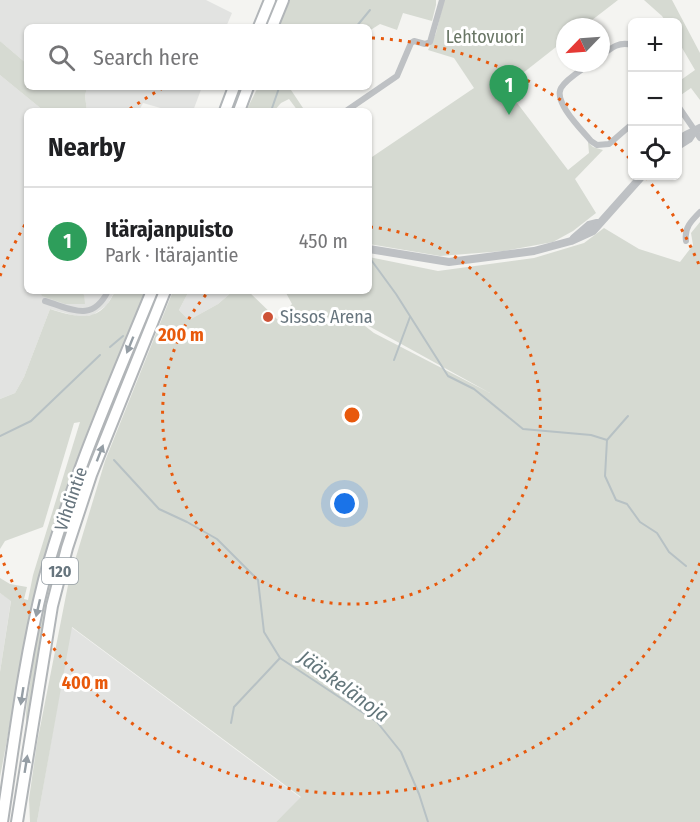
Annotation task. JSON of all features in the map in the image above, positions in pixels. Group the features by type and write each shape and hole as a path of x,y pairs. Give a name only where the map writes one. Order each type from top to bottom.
{"main road":[{"path":"260,24 270,0"},
{"path":"273,24 283,0"},
{"path":"226,108 233,90"},
{"path":"239,108 247,90"},
{"name":"Vihdintie","path":"2,822 31,640 54,547 84,460 151,294"},
{"name":"Vihdintie","path":"17,822 49,625 63,559 91,475 164,294"},
{"path":"0,805 8,784"}],"street":[{"path":"350,108 398,76 411,43 414,41 425,44 429,42 442,0"},
{"path":"610,49 617,44 628,44"},
{"path":"580,72 563,86 560,93 561,104 591,141 597,145 606,145 630,126"},
{"path":"682,111 697,132 682,142"},
{"path":"372,249 449,262 511,255 571,241 589,234 638,180"},
{"path":"686,241 689,222 700,212"},
{"path":"45,301 87,312 101,303 106,294"}],"shaded area":[{"path":"0,0 206,0 232,13 227,24 24,24 24,61 0,41"},
{"path":"0,75 40,108 24,108 24,294 113,294 107,305 93,315 80,317 50,309 24,377 15,393 0,399"},
{"path":"86,90 201,90 194,108 160,108 143,103 140,108 87,108"},
{"path":"187,294 230,294 218,304 189,320 179,310"},
{"path":"0,593 11,600 0,672"},
{"path":"71,627 301,798 276,822 37,822"}],"green space":[{"path":"290,0 436,0 432,21 403,13 397,30 380,24 372,29 372,24 280,24"},
{"name":"Lehtovuori","path":"444,0 618,0 595,18 556,18 556,47 505,87 568,170 589,153 588,142 593,147 603,150 575,179 596,213 573,231 553,242 504,251 440,256 372,245 372,157 474,88 454,58 428,50 436,33"},
{"path":"644,0 672,0 682,18 663,18"},
{"path":"682,19 700,53 700,100 691,88 682,94 682,79 695,70 682,48"},
{"path":"0,41 24,61 24,90 86,90 87,108 40,108 0,75"},
{"path":"256,90 291,90 303,108 296,108 289,99 277,108 248,108"},
{"path":"700,222 700,822 276,822 301,797 72,627 37,822 30,822 29,799 37,743 69,580 105,461 172,294 187,294 179,310 189,320 218,304 230,294 251,294 278,320 292,304 287,294 372,294 372,258 438,271 534,258 584,243 604,228 639,249 680,262 693,245 691,233","holes":["356,319 490,393 374,333"]},
{"path":"41,294 83,294 85,304 65,304"},
{"path":"113,294 144,294 87,432 50,539 28,626 0,777 0,672 11,601 0,593 0,578 10,584 27,587 24,599 28,600 33,575 80,422 74,423 43,527 5,541 0,549 0,399 15,393 24,377 50,309 70,315 88,316 103,309"},
{"path":"122,379 124,379 82,484 61,547 45,615 27,728 27,707 35,645 53,567 78,489"}],"waterway":[{"path":"358,24 370,10"},
{"path":"272,108 278,90"},
{"path":"372,261 396,294 448,376 474,389 523,429 591,435 607,440 605,476 616,500 627,504 640,522 657,533 669,552 686,566"},
{"path":"394,360 410,317"},
{"path":"110,347 123,336"},
{"path":"0,436 31,421 100,355"},
{"path":"607,440 628,416"},
{"name":"Jääskelänoja","path":"114,460 159,509 217,539 258,580 264,632 280,658 377,722 401,752 428,822"},
{"path":"231,723 234,707 280,658"}],"place":[{"name":"Itärajanpuisto","path":"509,115"},
{"name":"Sissos Arena","path":"268,317"}]}
